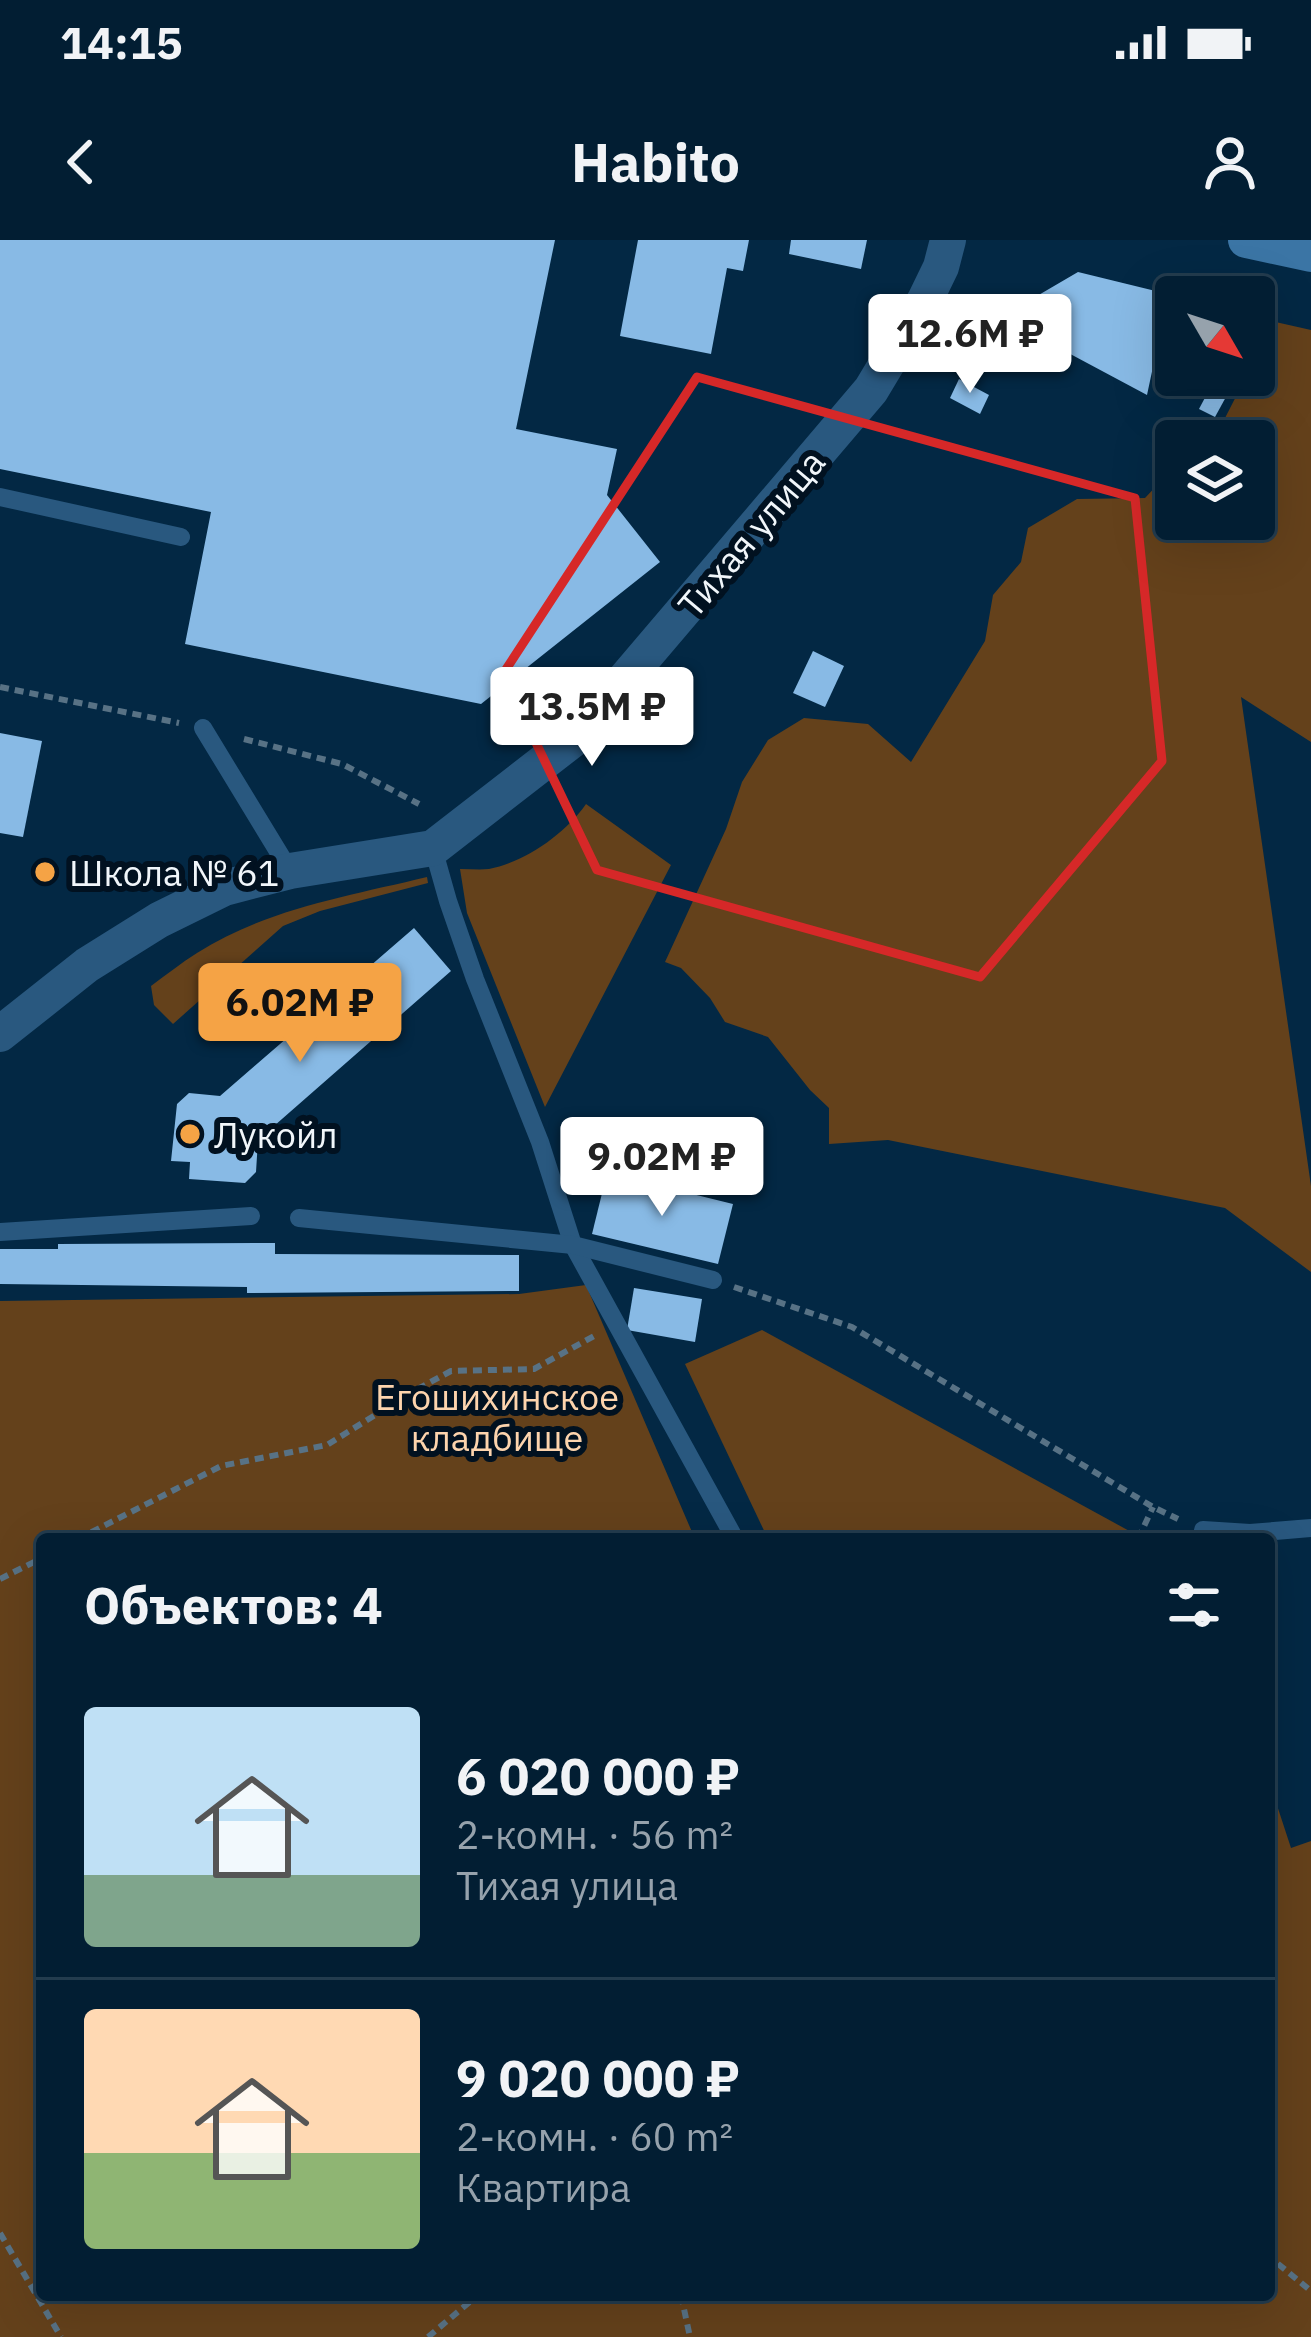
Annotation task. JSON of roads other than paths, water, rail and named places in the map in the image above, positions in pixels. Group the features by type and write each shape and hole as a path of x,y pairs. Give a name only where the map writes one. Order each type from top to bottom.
{"main road":[{"path":"1254,241 1311,254"}],"street":[{"name":"Тихая улица","path":"0,1034 87,965 159,920 224,888 290,871 433,848 575,737 872,390 925,300 948,240"}],"lane":[{"path":"0,497 181,537"},
{"path":"203,728 290,871"},
{"path":"433,848 468,959 573,1245 732,1533"},
{"path":"0,1232 251,1216"},
{"path":"299,1218 573,1245 713,1280"},
{"path":"1203,1530 1250,1533 1311,1528"}],"place":[{"name":"Школа № 61","path":"45,872"},
{"name":"Лукойл","path":"190,1134"}],"park label":[{"name":"Егошихинское кладбище","path":"497,1416"}]}
